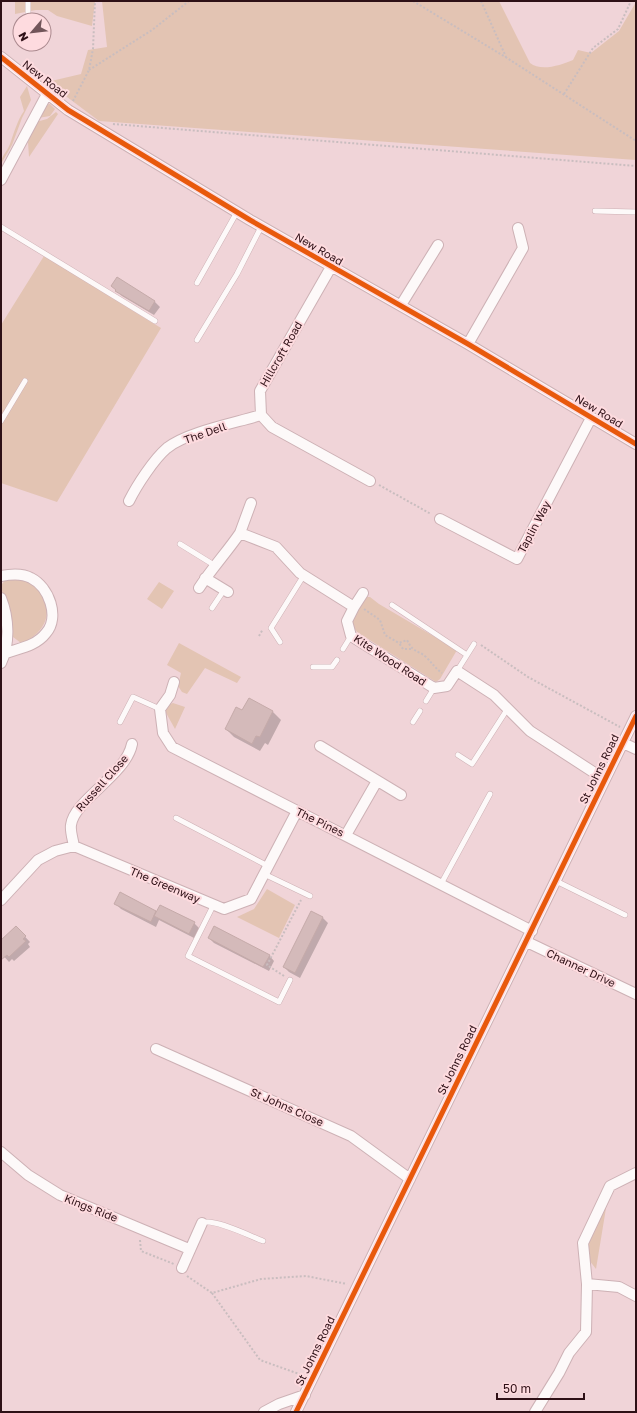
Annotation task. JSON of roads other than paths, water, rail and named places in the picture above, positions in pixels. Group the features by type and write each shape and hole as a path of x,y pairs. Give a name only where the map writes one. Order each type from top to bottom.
{"street":[{"name":"New Road","path":"1,57 68,110 261,227 401,305 636,444"},
{"path":"1,180 47,94"},
{"path":"468,344 523,248 518,228"},
{"path":"401,305 438,245"},
{"name":"Hillcroft Road","path":"261,415 260,391 331,267"},
{"path":"261,415 272,427 370,481"},
{"name":"The Dell","path":"129,500 137,486 167,448 187,437 261,415"},
{"name":"Taplin Way","path":"440,519 517,559 591,418"},
{"path":"199,588 214,565 229,549 240,533 251,503"},
{"path":"240,533 276,547 304,575 354,608"},
{"path":"1,576 12,574 31,578 45,590 54,612 47,632 39,640 34,644 6,653"},
{"path":"206,578 226,591"},
{"name":"Kite Wood Road","path":"363,593 347,621 351,636 434,688 447,686 454,675"},
{"path":"1,598 8,630 6,653 1,663"},
{"path":"454,675 494,695 530,731 604,779"},
{"path":"160,709 170,695 174,682"},
{"name":"The Pines","path":"160,709 163,733 172,747 532,931"},
{"name":"St Johns Road","path":"296,1412 636,716"},
{"path":"623,743 636,749"},
{"name":"Russell Close","path":"74,846 71,825 76,811 109,779 130,752 132,744"},
{"path":"320,746 401,795"},
{"path":"346,835 377,781"},
{"name":"The Greenway","path":"74,846 213,906 224,909 251,899 297,811"},
{"path":"1,900 38,860 55,851 74,846"},
{"name":"Channer Drive","path":"526,942 636,994"},
{"name":"St Johns Close","path":"156,1049 351,1136 410,1179"},
{"name":"Kings Ride","path":"1,1152 28,1175 60,1195 189,1249"},
{"path":"534,1412 559,1373 569,1353 586,1332 587,1284 583,1243 610,1186 636,1173"},
{"path":"182,1268 189,1249 202,1223"},
{"path":"587,1284 619,1287 636,1296"},
{"path":"264,1412 279,1404 305,1395"}],"lane":[{"path":"28,1 28,12"},
{"path":"596,211 636,212"},
{"path":"197,283 237,212"},
{"path":"1,227 155,321"},
{"path":"197,340 237,274 261,227"},
{"path":"1,421 25,381"},
{"path":"180,544 214,565"},
{"path":"280,642 271,628 304,575"},
{"path":"212,608 226,591"},
{"path":"392,605 467,655"},
{"path":"344,649 351,636"},
{"path":"454,675 474,644"},
{"path":"313,668 332,667 337,660"},
{"path":"426,701 434,688"},
{"path":"120,722 133,697 160,709"},
{"path":"458,755 472,764 508,708"},
{"path":"413,722 420,711"},
{"path":"441,884 490,794"},
{"path":"176,818 310,896"},
{"path":"556,881 625,915"},
{"path":"213,906 188,956 279,1002 290,980"},
{"path":"202,1223 210,1222 222,1225 263,1241"}]}
